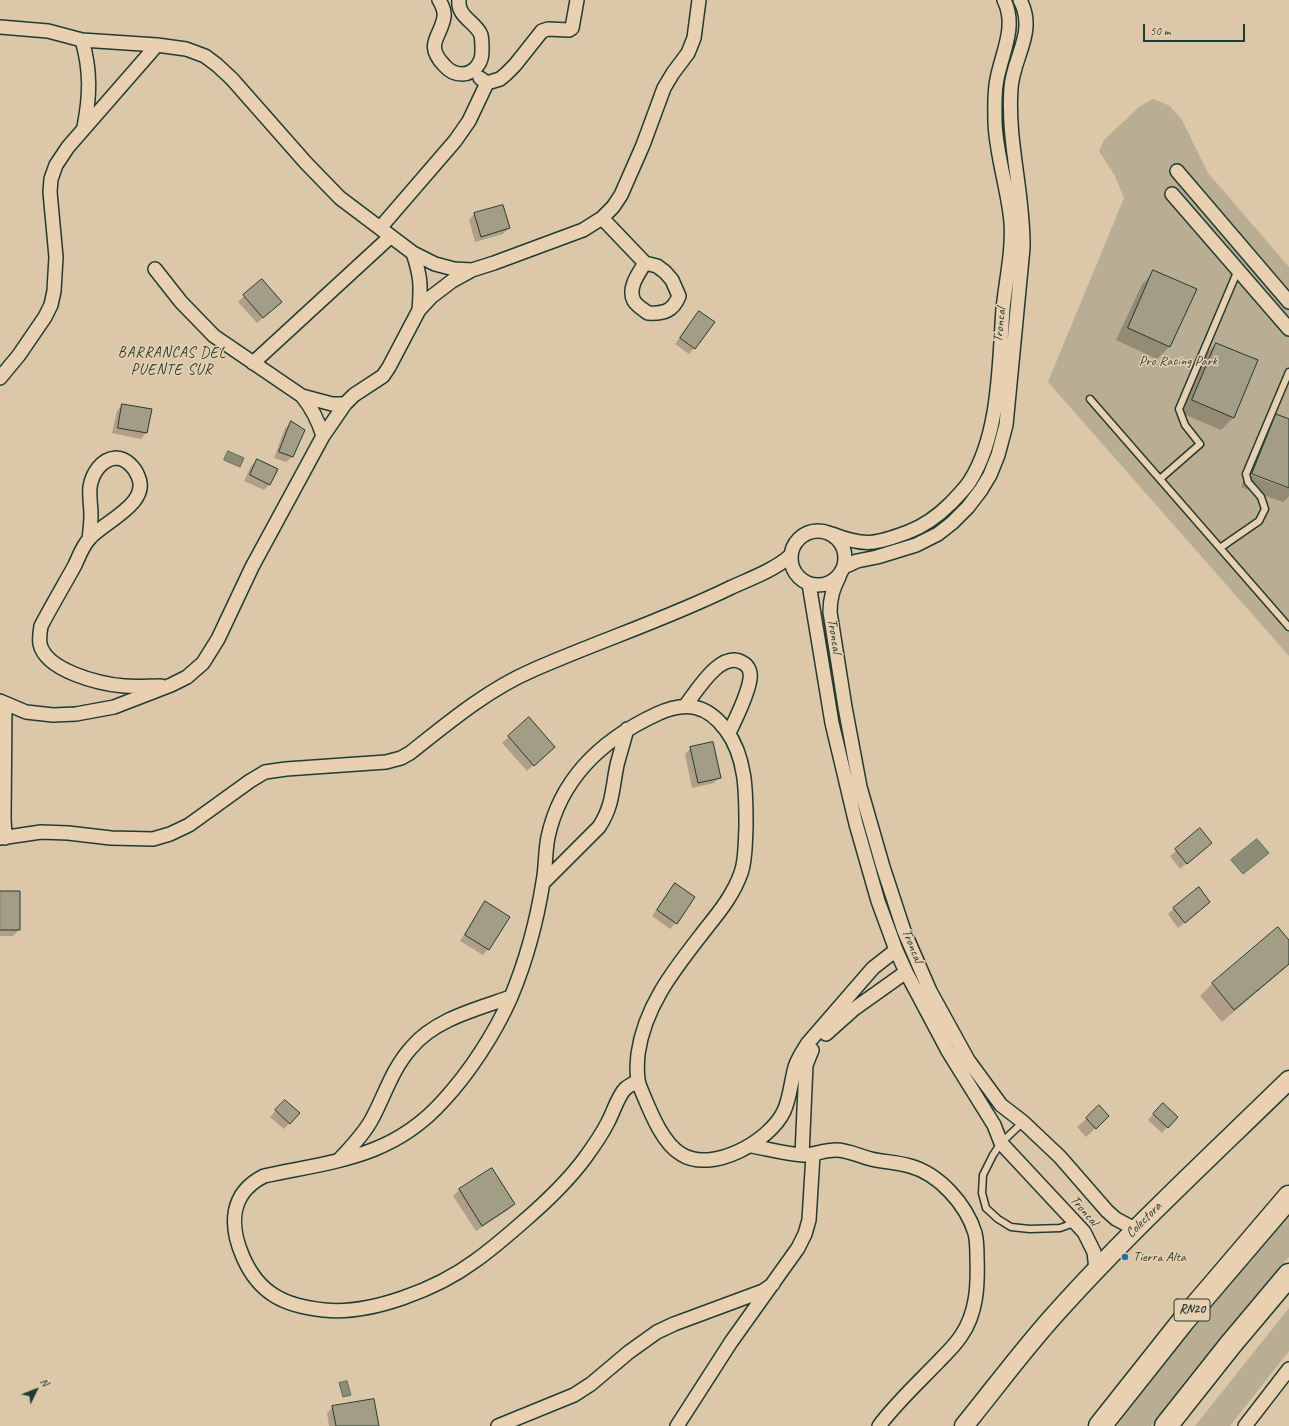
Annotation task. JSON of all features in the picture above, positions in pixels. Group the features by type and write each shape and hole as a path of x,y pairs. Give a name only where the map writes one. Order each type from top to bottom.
{"highway":[{"name":"RN20","path":"1100,1426 1184,1320 1289,1197"},
{"path":"1166,1426 1231,1344 1289,1275"}],"main road":[{"name":"Colectora","path":"964,1426 1057,1312 1096,1269 1135,1229 1289,1080"}],"street":[{"path":"380,228 455,141 469,121 487,83 500,79 506,74 542,31 548,28 569,30 572,28 578,0"},
{"path":"699,0 694,38 688,53 664,88 643,145 621,195 613,207 602,218 583,230 472,270 452,281 431,296 419,310 390,367 376,381 354,395 345,404 323,436 252,567 211,652 203,663 187,677 171,685 114,707 76,714 53,715 26,712 2,702 4,818 2,838 41,832 68,832 117,839 153,839 170,834 189,824 250,780 265,772 386,762 401,758 410,753 483,696 508,682 696,605 758,574 778,566 790,556"},
{"name":"Troncal","path":"790,556 798,539 806,533 814,531 824,531 852,542 875,543 914,530 943,511 970,482 987,445 995,414 1004,297 1011,250 1011,222 1008,199 997,146 995,123 996,82 1010,24 1008,7 1004,0"},
{"name":"Troncal","path":"1020,0 1026,21 1026,34 1011,86 1010,103 1011,129 1022,203 1024,228 1006,425 998,456 981,490 968,508 938,534 916,545 877,557 857,560 841,572 832,582 825,585 816,586 809,584 832,723 842,771 876,894 896,950 948,1051 994,1124 1001,1143 1084,1232 1094,1252 1096,1269"},
{"path":"459,1 462,13 481,35 482,56 479,64 473,71 464,74 449,71 439,61 435,53 435,41 444,17 441,5 459,1"},
{"path":"0,27 48,31 82,40 157,45 186,49 205,56 217,64 232,79 306,164 340,198 413,253 436,264 454,269 472,270"},
{"path":"82,40 87,56 89,72 89,101 84,127"},
{"path":"0,378 19,356 45,317 51,305 54,291 56,257 50,179 56,165 84,127 157,45"},
{"path":"473,71 487,83"},
{"path":"1177,171 1289,302"},
{"path":"1172,194 1289,329"},
{"path":"602,218 645,263"},
{"path":"253,363 390,237"},
{"path":"413,253 419,271 421,286 419,310"},
{"path":"155,269 180,302 214,336 302,396 312,408 323,436"},
{"path":"0,372 19,356"},
{"path":"302,396 332,404 345,404"},
{"path":"89,539 91,515 90,488 92,479 96,471 103,463 112,458 119,458 127,462 135,469 141,488 138,497 131,505 89,539 41,626 40,645 47,657 59,667 89,679 107,684 125,686 171,685"},
{"name":"Troncal","path":"832,534 840,541 846,558 832,590 830,612 845,707 860,787 883,867 904,931 930,991 968,1060 1000,1105 1023,1122 1060,1157 1107,1211 1116,1219 1135,1229"},
{"path":"790,556 796,574 801,580 809,584"},
{"path":"758,574 796,574"},
{"path":"685,706 716,667 728,660 739,660 747,665 750,672 748,690 729,734"},
{"path":"637,1081 629,1085 623,1091 607,1124 585,1158 569,1178 543,1204 507,1236 474,1262 415,1294 359,1309 334,1311 298,1306 269,1293 256,1279 235,1238 235,1210 240,1197 253,1181 264,1176 339,1160 383,1147 408,1133 429,1116 445,1100 474,1062 511,997 531,940 543,883 548,838 556,810 570,784 579,771 593,756 627,729 666,710 685,706 705,710 717,718 729,734 740,756 743,770 746,828 745,858 741,873 726,902 669,978 650,1011 643,1029 637,1064 637,1081 660,1130 669,1143 681,1154 695,1160 706,1160 728,1156 752,1146 777,1123 784,1112 795,1066 808,1043 873,968 896,950"},
{"path":"543,883 600,827 605,818 610,808 617,766 627,729"},
{"path":"677,1426 731,1342 798,1248 805,1234 809,1220 806,1065 813,1048 836,1024 854,1009 906,972"},
{"path":"339,1160 365,1130 401,1060 411,1047 421,1038 442,1024 511,997"},
{"path":"752,1146 808,1155 843,1150 870,1159 909,1166 923,1171 940,1183 955,1197 969,1218 975,1234 977,1249 977,1292 974,1308 968,1323 961,1336 950,1350 879,1426"},
{"path":"498,1426 574,1395 591,1384 642,1342 658,1332 674,1324 763,1291 773,1284"},
{"path":"1245,1426 1289,1369"}],"lane":[{"path":"1160,480 1200,444 1185,425 1179,409 1234,266"},
{"path":"1220,548 1259,521 1265,509 1261,497 1248,482 1246,474 1289,372"},
{"path":"1090,399 1220,548 1288,622"},
{"path":"1023,1122 1001,1143 983,1175 982,1193 986,1208 998,1220 1011,1227 1045,1229 1060,1228 1074,1222"}],"green space":[{"name":"Pro Racing Park","path":"1153,99 1170,106 1182,120 1208,173 1289,267 1289,656 1048,382 1124,198 1115,176 1099,151 1104,140 1140,106"},
{"path":"1289,1215 1289,1257 1236,1320 1151,1426 1117,1426 1180,1345"},
{"path":"1289,1308 1289,1351 1230,1426 1195,1426"}],"shaded area":[{"path":"228,451 244,458 240,467 224,460"},
{"path":"1257,839 1269,853 1243,874 1231,860"},
{"path":"347,1381 351,1395 343,1397 339,1383"}],"building":[{"path":"503,205 510,228 481,237 474,213"},
{"path":"1153,270 1197,289 1170,347 1128,328"},
{"path":"262,279 282,302 263,318 243,295"},
{"path":"699,311 715,322 695,349 680,338"},
{"path":"1216,343 1258,360 1234,418 1192,400"},
{"path":"122,404 152,409 147,433 118,428"},
{"path":"1276,414 1289,419 1289,488 1252,474"},
{"path":"291,421 305,430 293,457 279,452"},
{"path":"257,459 278,469 270,485 250,475"},
{"path":"529,717 555,747 534,766 508,736"},
{"path":"713,742 721,778 698,783 690,747"},
{"path":"1200,828 1212,843 1187,864 1175,849"},
{"path":"675,883 695,897 677,924 657,910"},
{"path":"1199,887 1210,902 1185,923 1173,908"},
{"path":"0,891 20,891 20,930 0,930"},
{"path":"485,901 510,917 489,950 465,935"},
{"path":"1278,927 1289,940 1289,964 1234,1010 1212,983"},
{"path":"285,1100 300,1113 290,1124 275,1110"},
{"path":"1163,1103 1178,1117 1168,1128 1153,1114"},
{"path":"1099,1105 1109,1116 1096,1129 1086,1118"},
{"path":"492,1168 515,1204 482,1226 459,1189"},
{"path":"374,1399 379,1426 336,1426 332,1406"}],"place":[{"name":"Tierra Alta","path":"1125,1257"}],"district":[{"name":"BARRANCAS DEL PUENTE SUR","path":"172,362"}]}
